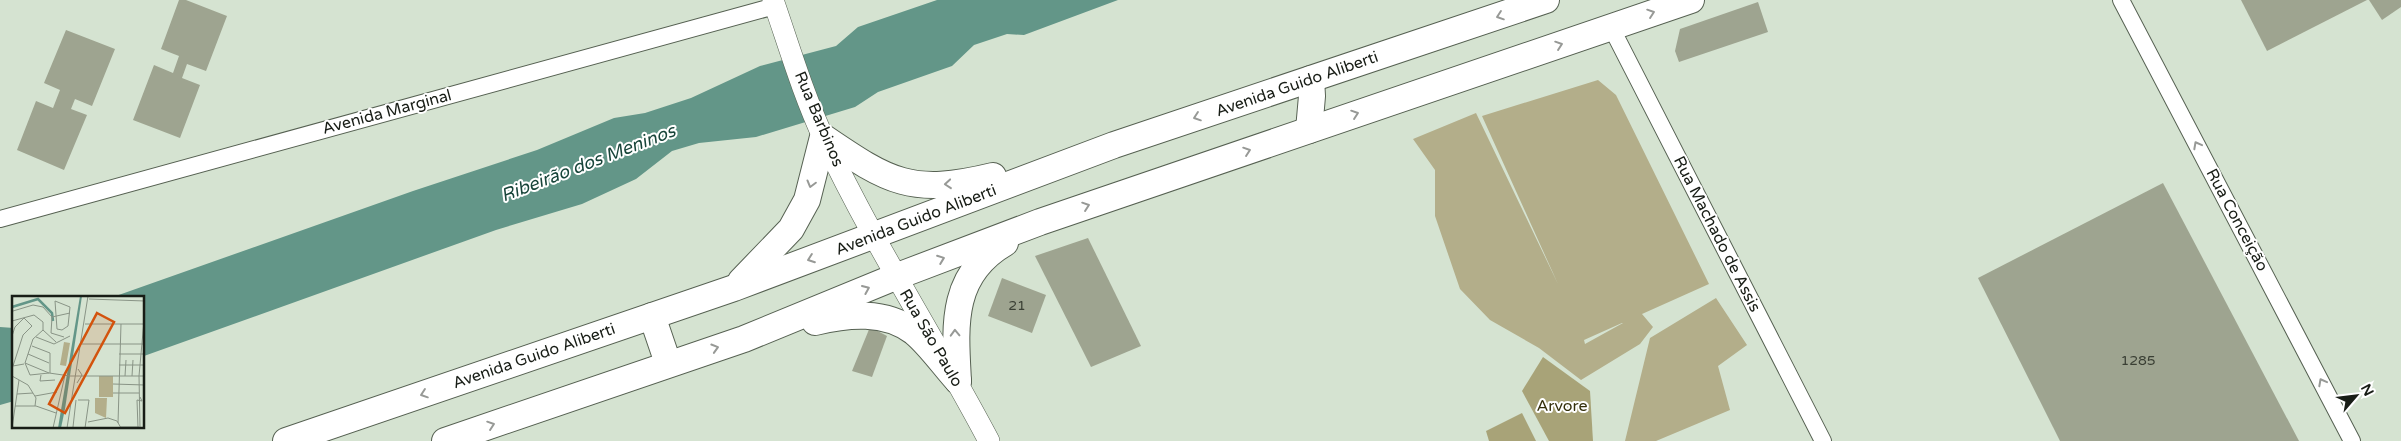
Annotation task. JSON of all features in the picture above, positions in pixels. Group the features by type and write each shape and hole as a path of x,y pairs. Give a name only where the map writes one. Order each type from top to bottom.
{"main road":[{"name":"Avenida Guido Aliberti","path":"286,441 734,288 1114,145 1546,0"},
{"path":"744,340 895,277 1040,222 1691,0"},
{"path":"1309,130 1312,96 1311,79"},
{"path":"734,288 791,229 807,200 821,132 872,170 900,181 928,186 963,183 1114,145"},
{"path":"958,381 955,325 960,301 972,271 992,250 1040,222"},
{"path":"452,440 668,364 744,340 839,316 871,315 894,321 915,332 958,381"},
{"path":"652,316 668,364"}],"street":[{"name":"Rua Conceição","path":"2121,0 2352,441"},
{"name":"Rua Barbinos","path":"774,3 821,132 872,235"},
{"name":"Avenida Marginal","path":"0,218 774,3"},
{"name":"Rua Machado de Assis","path":"1611,27 1823,441"},
{"name":"Rua São Paulo","path":"872,235 958,381 989,441"}],"shaded area":[{"path":"1598,80 1616,95 1709,284 1642,314 1653,327 1640,344 1581,380 1539,348 1490,320 1460,289 1435,216 1435,170 1413,139 1476,113 1558,284 1482,116","holes":["1623,323 1585,344 1584,340"]},
{"path":"1716,298 1747,345 1718,366 1730,410 1656,441 1625,441 1650,338"}],"green space":[{"name":"Arvore","path":"1543,357 1590,391 1593,441 1549,441 1522,391"},
{"path":"1522,413 1536,441 1489,441 1486,431"}],"water":[{"name":"Ribeirão dos Meninos","path":"937,0 1118,0 1024,35 1007,34 974,45 952,66 878,92 855,107 756,137 699,143 672,151 636,179 582,204 496,230 145,356 145,296 116,296 413,191 537,150 614,118 645,113 691,98 760,66 836,46 858,27"},
{"path":"0,327 12,328 12,402 0,405"}],"building":[{"path":"179,0 186,0 227,16 206,71 187,64 182,78 200,85 180,138 133,120 154,65 173,73 179,56 161,49"},
{"path":"2241,0 2367,0 2267,51"},
{"path":"2369,0 2401,0 2401,7 2382,20"},
{"path":"1758,2 1768,32 1679,62 1675,51 1680,29"},
{"path":"66,30 115,49 92,106 75,99 71,109 87,115 64,170 17,150 36,101 53,108 60,90 44,83"},
{"path":"2163,183 2299,441 2060,441 1978,278"},
{"path":"1088,238 1141,346 1091,367 1035,256"},
{"path":"1002,278 1046,295 1032,333 988,316"},
{"path":"870,327 887,336 872,377 852,371"}]}
